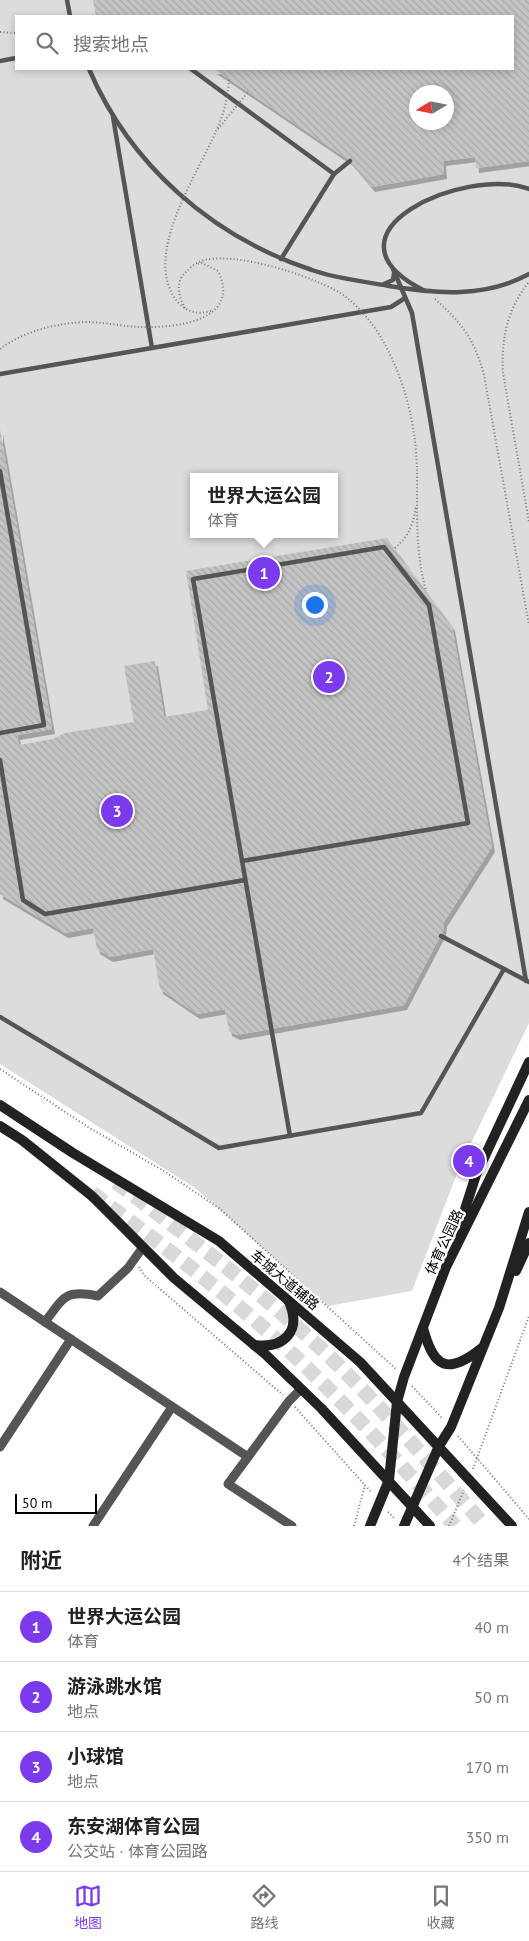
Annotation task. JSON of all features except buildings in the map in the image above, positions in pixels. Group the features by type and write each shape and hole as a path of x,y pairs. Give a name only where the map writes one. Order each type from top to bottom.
{"main road":[{"path":"446,1266 476,1175 529,1062"},
{"name":"体育公园路","path":"370,1526 389,1480 397,1402 404,1377 446,1266 529,1100"},
{"name":"车城大道辅路","path":"0,1105 73,1153 219,1241 360,1362 512,1526"},
{"path":"0,1126 22,1140 92,1196 174,1278 254,1345 301,1389 389,1480 430,1526"},
{"path":"500,1308 529,1212"},
{"path":"400,1523 412,1507 439,1446 451,1427 483,1346 529,1243"},
{"path":"254,1345 274,1345 289,1334 293,1327 295,1316 288,1300"},
{"path":"423,1328 436,1359 445,1365 463,1362 483,1346"}],"street":[{"path":"45,1322 64,1297 78,1292 98,1296 128,1268 143,1248"},
{"path":"0,1292 248,1457"},
{"path":"0,1447 71,1339"},
{"path":"292,1526 228,1484 301,1389"},
{"path":"93,1526 172,1407"}],"lane":[{"path":"67,0 70,15"},
{"path":"0,61 15,58"},
{"path":"90,70 112,114 143,158 178,194 203,215 238,238 281,259 313,271 353,281 427,292 481,291 512,283 529,274"},
{"path":"192,70 334,174"},
{"path":"112,114 152,348"},
{"path":"281,259 334,174 350,161"},
{"path":"427,292 407,282 387,261 384,249 386,237 398,218 414,206 438,195 479,186 505,184 529,189"},
{"path":"383,284 393,280 393,269"},
{"path":"393,269 412,313 527,982"},
{"path":"0,374 391,307 405,298"},
{"path":"0,471 44,725 0,732"},
{"path":"242,861 468,822 429,605 384,547 193,580 245,880 290,1136"},
{"path":"0,760 23,900 45,914 245,880"},
{"path":"441,936 527,982"},
{"path":"0,1017 219,1148 421,1113 504,969"}],"path":[{"path":"0,32 15,33"},
{"path":"216,310 198,313 185,308 175,299 168,283 166,251 181,202 217,130 226,106 229,79"},
{"path":"217,130 248,92"},
{"path":"185,308 179,296 179,286 184,273 196,264 216,259 234,260 284,270 332,289 347,298 367,319 382,339 392,358 402,380 407,399 416,454 417,548 426,591"},
{"path":"0,349 28,334 66,324 86,322 142,327 174,326 189,323 216,310 223,297 223,281 218,271 211,266 196,264"},
{"path":"529,283 520,294 509,317 504,334 502,355 503,373 529,522"},
{"path":"427,292 464,327 478,352 484,375 529,625"},
{"path":"394,548 401,543 414,523 416,505"},
{"path":"134,1258 145,1276 290,1401 366,1484 379,1502 400,1523"},
{"path":"449,1526 529,1316"},
{"path":"354,1526 366,1484"}],"shaded area":[{"path":"0,0 529,0 529,1023 460,1166 412,1291 328,1306 195,1188 0,1064"}],"tunnel":[{"path":"116,1182 199,1245 306,1334 390,1419 485,1526"},
{"path":"92,1193 193,1269 278,1341 357,1418 455,1526"}],"place":[{"name":"世界大运公园","path":"264,573"},
{"name":"游泳跳水馆","path":"329,677"},
{"name":"小球馆","path":"117,811"},
{"name":"东安湖体育公园","path":"469,1161"}]}
